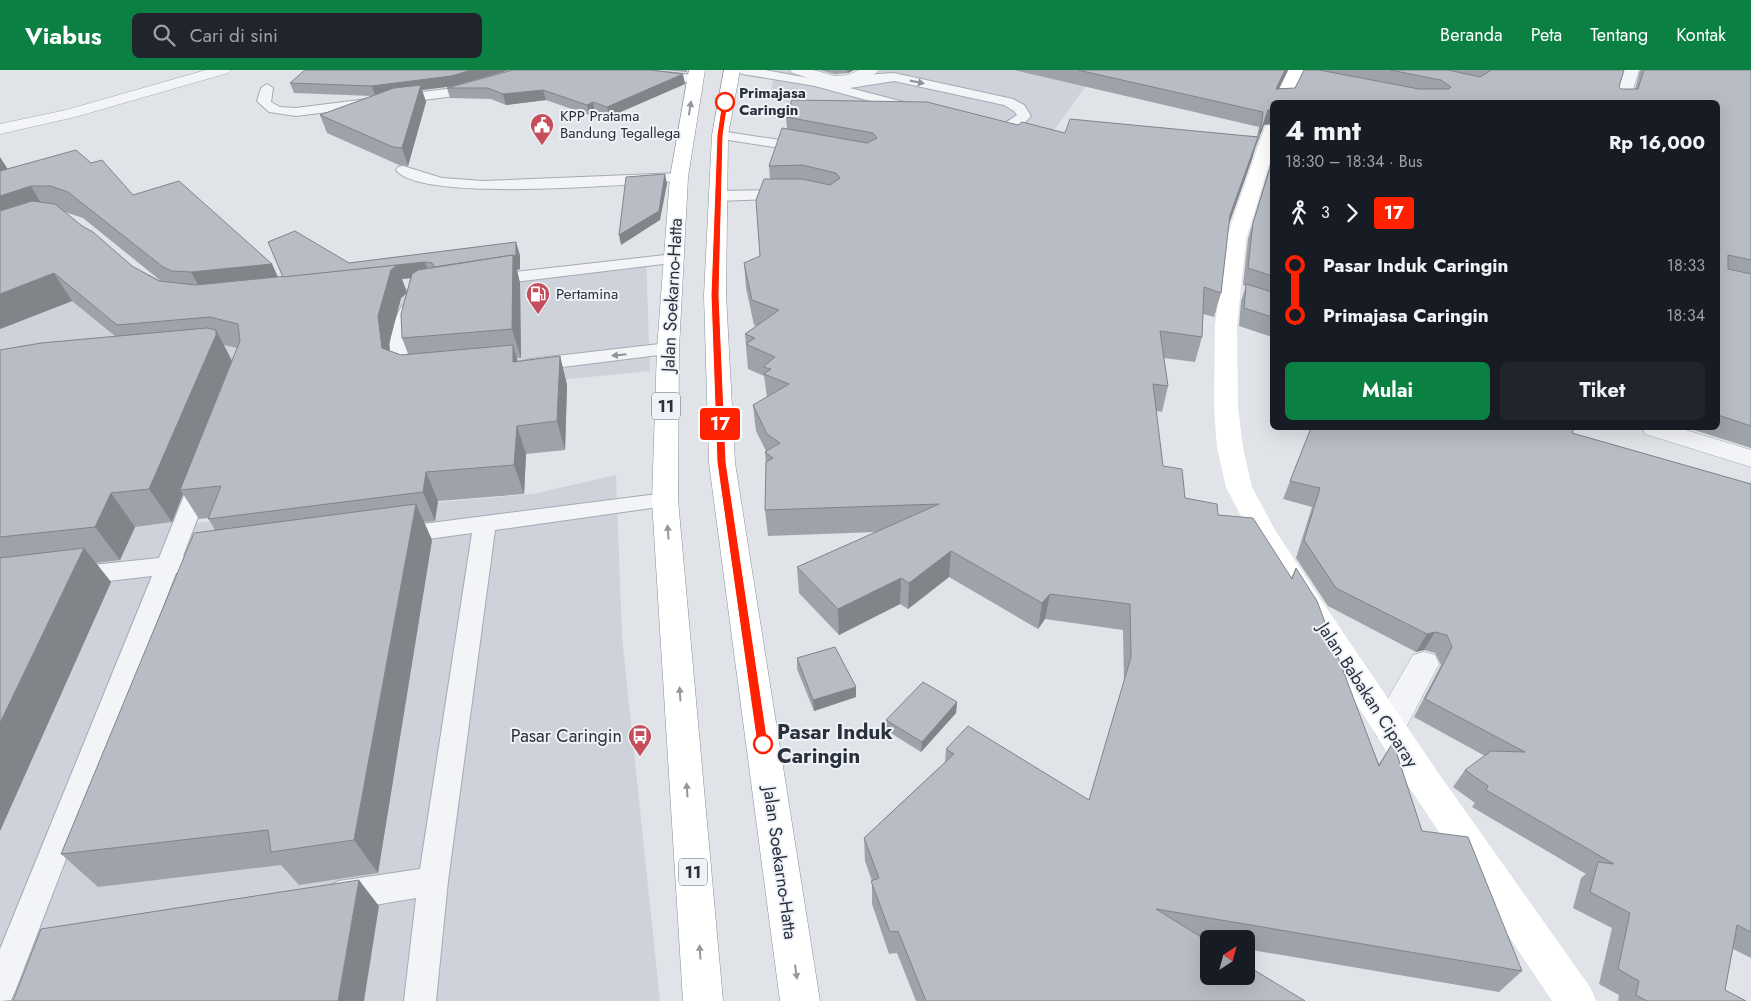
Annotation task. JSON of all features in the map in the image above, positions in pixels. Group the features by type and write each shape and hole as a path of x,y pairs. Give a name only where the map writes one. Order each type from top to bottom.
{"main road":[{"name":"Jalan Soekarno-Hatta","path":"732,70 720,135 715,295 722,462 800,1001"},
{"name":"Jalan Soekarno-Hatta","path":"696,74 679,177 668,349 665,500 703,1001"},
{"path":"1282,100 1301,74"},
{"name":"Jalan Babakan Ciparay","path":"1270,142 1264,180 1236,239 1239,292 1224,362 1230,448 1239,487 1264,534 1389,727 1576,1001"}],"street":[{"path":"0,129 69,114 223,70"},
{"path":"798,70 841,81 853,80 871,70"},
{"path":"1622,100 1632,70"},
{"path":"1660,430 1751,459"},
{"path":"1389,727 1424,664"}],"lane":[{"path":"267,88 263,101 265,105 278,111 296,112 455,92 530,70"},
{"path":"610,70 696,74"},
{"path":"742,70 789,76 924,112"},
{"path":"835,87 877,78 894,77 1008,102 1019,108 1024,116 1006,128 999,130 969,124"},
{"path":"720,135 824,150"},
{"path":"404,170 417,176 444,183 508,185 679,177"},
{"path":"718,196 803,195"},
{"path":"474,280 674,253"},
{"path":"416,294 412,298 403,325 399,364 402,372 412,375 430,374"},
{"path":"514,367 668,349"},
{"path":"0,989 21,944 209,459"},
{"path":"376,538 665,500"},
{"path":"420,1001 433,882 485,523"},
{"path":"49,578 198,562"},
{"path":"308,900 433,882"}],"shaded area":[{"path":"776,70 822,70 854,79 872,70 1097,70 1042,147 899,128 769,98"},
{"path":"646,256 650,371 318,404 341,297"},
{"path":"0,270 170,306 335,296 288,452 195,523 533,494 616,475 622,637 660,1001 0,1001"}],"building":[{"path":"305,70 472,70 451,76 372,86 290,83"},
{"path":"513,70 650,70 683,74 607,107 593,102 587,105 543,90 503,94 488,88 447,88"},
{"path":"1078,70 1285,70 1276,89 1295,88 1304,70 1319,70 1419,89 1449,89 1451,87 1441,80 1390,70 1448,70 1480,77 1489,70 1624,70 1619,87 1621,89 1638,89 1644,70 1751,70 1751,260 1728,255 1728,269 1751,274 1751,426 1720,416 1720,100 1270,100 1270,110 1268,110 1260,134 1263,112"},
{"path":"421,85 402,148 393,147 320,115 394,88"},
{"path":"792,100 927,102 1018,125 1022,122 1065,133 1070,119 1258,137 1230,215 1221,293 1204,287 1202,337 1160,331 1168,386 1153,384 1163,466 1182,469 1185,498 1217,504 1218,515 1253,518 1292,579 1296,568 1317,601 1379,766 1393,742 1422,831 1468,837 1522,971 1156,909 1200,936 1200,985 1255,985 1255,970 1305,1001 926,1001 898,931 890,932 871,881 879,878 864,838 954,754 946,749 968,726 1089,800 1131,657 1130,604 1050,594 1042,603 951,551 909,583 901,578 838,609 797,567 939,504 765,510 766,462 773,458 765,452 780,443 767,434 753,405 789,384 764,374 771,369 763,367 775,357 746,344 755,338 745,334 779,310 752,300 744,263 760,256 756,200 764,179 802,179 830,185 840,178 836,173 802,165 769,166 782,128 867,143 877,138 873,133 786,117"},
{"path":"76,150 91,163 102,160 133,195 179,181 272,264 191,272 172,271 163,267 68,192 51,186 31,186 0,196 0,171"},
{"path":"1269,171 1270,275 1248,268 1253,223"},
{"path":"665,174 659,211 619,235 626,177"},
{"path":"32,201 55,204 82,226 93,232 132,266 159,281 196,285 397,265 391,270 378,316 382,348 401,355 513,345 513,362 560,356 557,421 517,426 514,465 426,472 423,492 208,519 221,486 180,490 240,341 238,324 210,317 117,325 54,273 0,294 0,211"},
{"path":"295,231 349,263 516,242 516,255 434,267 432,263 425,262 283,277 268,242"},
{"path":"513,255 512,329 402,338 401,314 412,274 418,270"},
{"path":"1246,284 1270,291 1270,316 1244,308"},
{"path":"207,328 216,330 216,335 149,489 111,493 95,527 0,537 0,350 41,343"},
{"path":"1310,430 1573,430 1572,433 1751,484 1751,932 1737,925 1725,990 1746,1001 1647,1001 1636,995 1639,981 1618,969 1630,913 1590,892 1598,862 1614,864 1486,790 1488,786 1465,770 1491,751 1525,752 1425,699 1452,647 1447,635 1435,632 1427,634 1336,588 1304,540 1320,488 1290,481"},
{"path":"416,504 354,840 271,852 268,830 61,854 194,533"},
{"path":"84,548 0,723 0,558"},
{"path":"835,647 856,687 813,700 797,658"},
{"path":"923,682 957,702 922,742 886,720"},
{"path":"359,880 338,1001 13,1001 41,929"}],"bus line":[{"name":"17","path":"725,102 720,135 715,295 722,462 763,744"}],"place":[{"name":"Primajasa Caringin","path":"725,102"},
{"name":"KPP Pratama Bandung Tegallega","path":"542,146"},
{"name":"Pertamina","path":"538,315"},
{"name":"Pasar Induk Caringin","path":"763,744"},
{"name":"Pasar Caringin","path":"640,757"}]}
